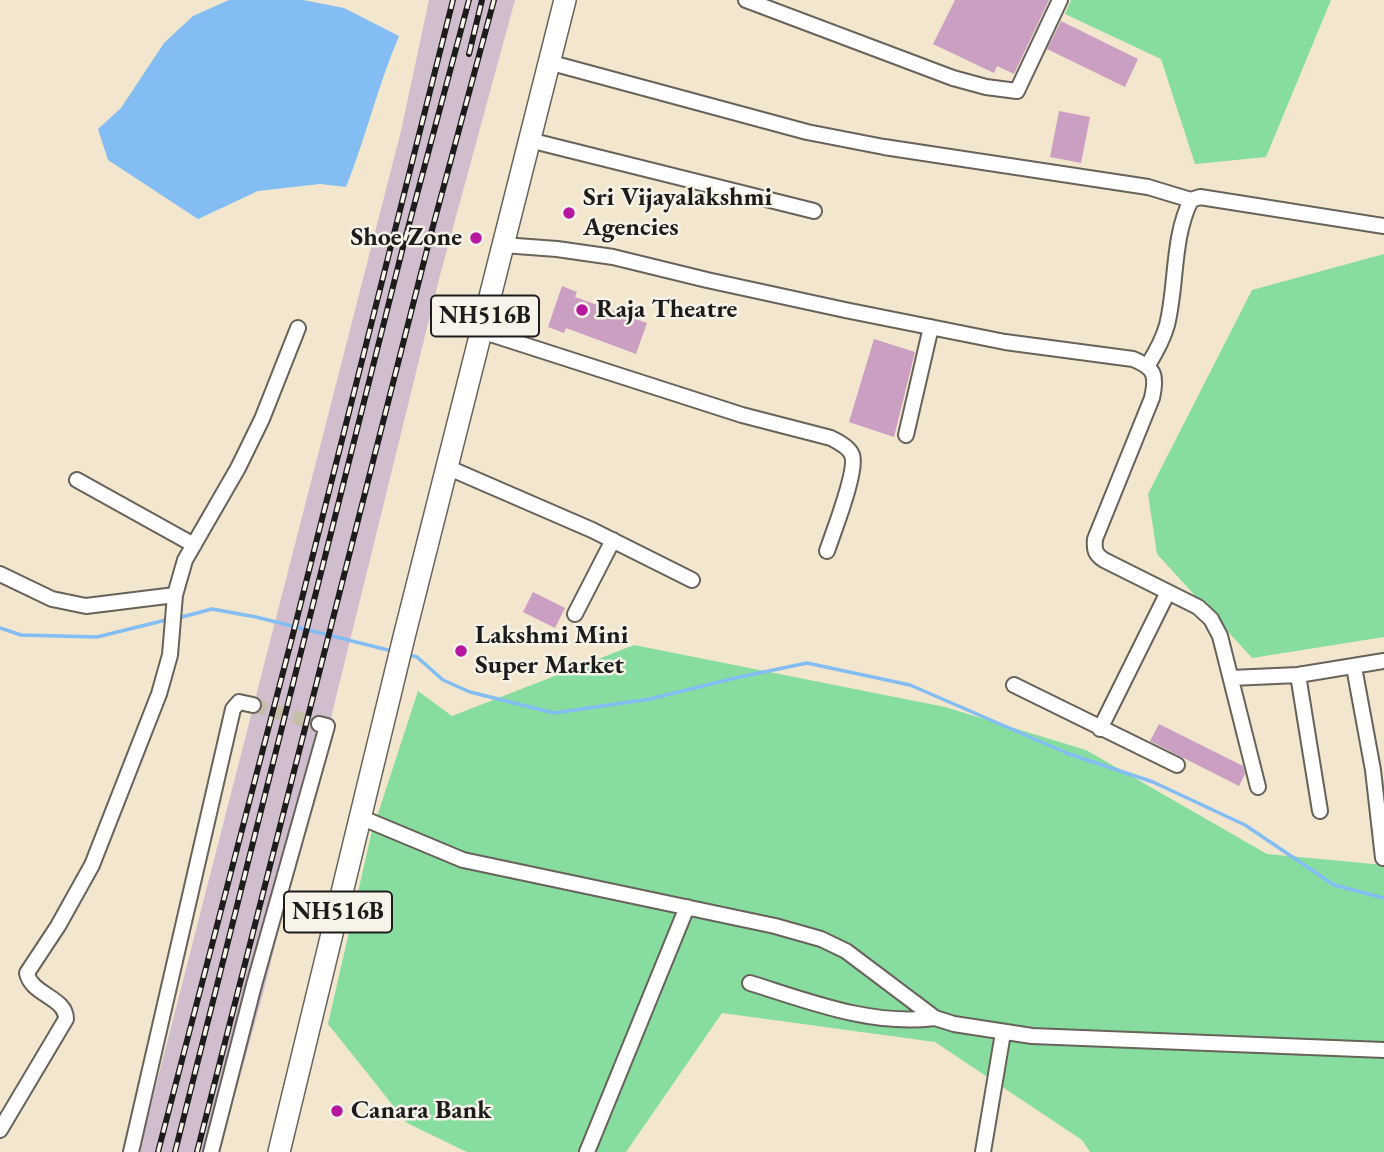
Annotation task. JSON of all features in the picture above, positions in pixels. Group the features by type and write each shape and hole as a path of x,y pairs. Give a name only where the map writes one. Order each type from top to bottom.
{"highway":[{"name":"NH516B","path":"279,1152 405,633 449,468 528,140 565,0"}],"street":[{"path":"746,0 941,74 986,87 1017,91 1060,0"},
{"path":"548,62 807,132 884,147 1148,187 1191,200 1200,197 1384,226"},
{"path":"528,140 814,211"},
{"path":"1148,365 1163,340 1182,225 1191,200"},
{"path":"503,245 613,257 707,281 1005,342 1133,359 1148,365 1154,374 1152,398 1095,539 1094,549 1104,560 1198,607 1212,619 1220,636 1258,787"},
{"path":"906,435 931,327"},
{"path":"0,1130 66,1019 62,1006 35,987 29,981 27,973 58,926 92,865 103,839 159,694 170,654 174,602 185,560 238,468 262,419 298,328"},
{"path":"481,331 742,415 831,438 843,445 852,455 852,472 827,551"},
{"path":"449,468 516,495 692,580"},
{"path":"77,480 194,545"},
{"path":"575,614 613,540"},
{"path":"0,574 52,599 86,606 174,602"},
{"path":"1100,729 1168,592"},
{"path":"1231,678 1298,675 1384,661"},
{"path":"1354,667 1373,770 1383,858"},
{"path":"1298,675 1320,811"},
{"path":"1014,685 1177,765"},
{"path":"131,1152 233,709 239,702 253,705"},
{"path":"211,1152 254,985 327,726 319,724"},
{"path":"360,817 463,860 775,926 821,939 867,965 935,1018 954,1024 1003,1033 1100,1040 1384,1050"},
{"path":"587,1152 687,907"},
{"path":"750,983 849,1013 909,1021 935,1018"},
{"path":"983,1152 1003,1033"}],"shaded area":[{"path":"429,0 515,0 439,279 263,994 219,1152 139,1152 401,131"}],"green space":[{"path":"1071,0 1331,0 1266,157 1195,164 1161,59 1065,14"},
{"path":"1384,254 1384,637 1252,658 1157,554 1148,494 1252,290"},
{"path":"634,645 945,707 1086,750 1267,854 1384,865 1384,1152 1090,1152 1082,1140 935,1042 722,1013 626,1152 467,1152 407,1123 328,1024 371,835 418,691 452,716"}],"water":[{"path":"229,0 303,0 344,8 399,36 346,187 320,184 258,191 198,219 108,160 98,129 121,108 164,43 193,16"}],"building":[{"path":"955,0 1049,0 1014,74 997,66 994,73 933,44"},
{"path":"1061,21 1138,59 1125,87 1047,49"},
{"path":"1059,111 1090,117 1081,163 1050,157"},
{"name":"Raja Theatre","path":"562,286 577,292 575,297 647,323 636,354 566,328 564,333 548,327"},
{"path":"874,339 915,352 894,437 849,422"},
{"path":"533,592 565,608 555,628 523,612"},
{"path":"1159,724 1243,766 1245,774 1239,786 1150,741"}],"waterway":[{"path":"178,618 212,609 256,617 392,651"},
{"path":"0,628 21,635 97,637 170,619"},
{"path":"406,654 417,657 443,680 470,692 554,713 650,699 807,663 910,685 1069,754 1153,782 1245,825 1334,885 1384,898"}],"tunnel":[{"path":"253,705 319,724"}],"railway":[{"path":"158,1152 293,634 453,0"},
{"path":"175,1152 403,247 469,0"},
{"path":"469,54 482,0"},
{"path":"197,1152 432,230 494,0"}],"place":[{"name":"Sri Vijayalakshmi Agencies","path":"569,213"},
{"name":"Shoe Zone","path":"476,238"},
{"name":"Raja Theatre","path":"582,310"},
{"name":"Lakshmi Mini Super Market","path":"461,651"},
{"name":"Canara Bank","path":"337,1111"}]}
